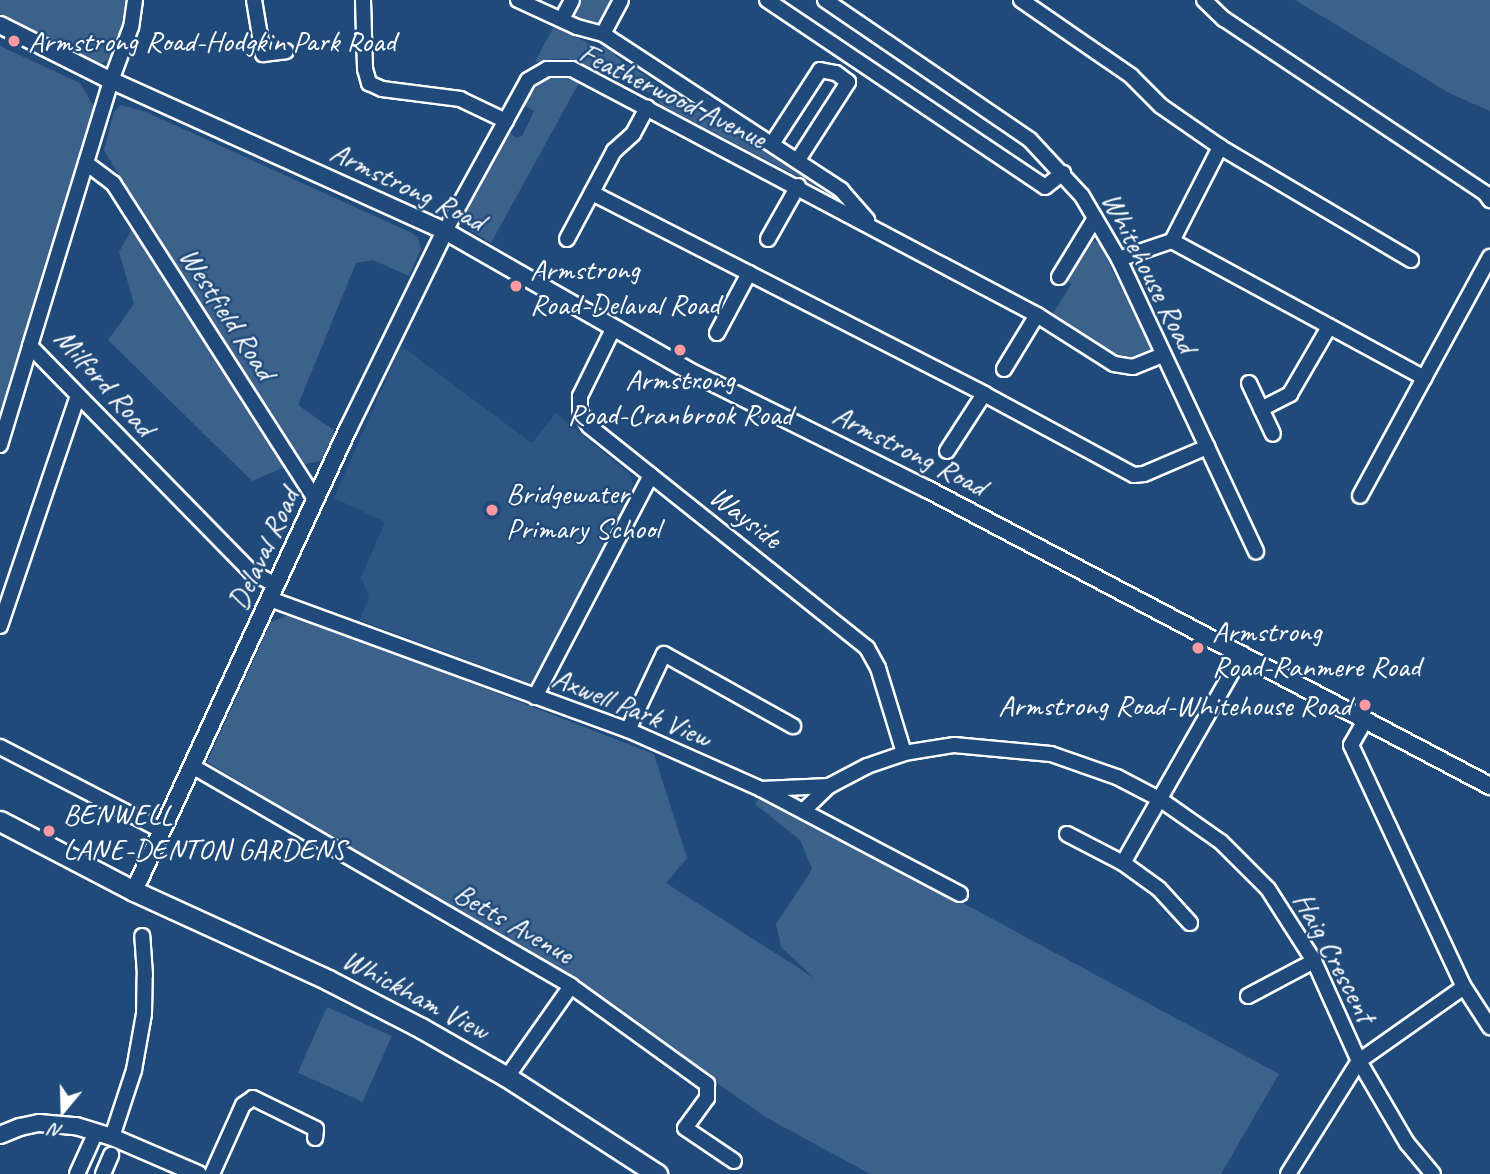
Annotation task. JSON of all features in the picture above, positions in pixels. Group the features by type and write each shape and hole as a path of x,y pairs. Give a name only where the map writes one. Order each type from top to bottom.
{"main road":[{"name":"Whickham View","path":"0,821 134,891 328,980 508,1077 657,1174"}],"street":[{"name":"Milford Road","path":"135,0 131,27 111,80 30,346 251,572 274,592"},
{"path":"260,0 254,0 263,54 286,51"},
{"path":"363,0 365,69 369,83 382,89 460,99 506,121"},
{"path":"518,0 562,19"},
{"name":"Featherwood Avenue","path":"572,0 562,19 590,33 603,34 798,160 841,190 875,228"},
{"name":"Featherwood Avenue","path":"603,34 621,0"},
{"path":"767,0 1045,187 1063,173"},
{"name":"Whitehouse Road","path":"825,0 1030,140 1063,173 1095,218 1119,259 1256,552"},
{"path":"1021,0 1131,76 1161,106 1220,147 1411,260"},
{"path":"1203,0 1224,19 1473,185 1490,200"},
{"name":"Armstrong Road","path":"0,25 111,80 445,231 613,329 1242,654 1490,786"},
{"name":"Featherwood Avenue","path":"445,231 528,80 536,73 561,67 581,73 798,186 1037,315 1114,364 1133,367 1163,355"},
{"name":"Featherwood Avenue","path":"772,144 820,70 836,73 848,82 798,160"},
{"path":"567,239 614,151 633,134 647,108"},
{"path":"1119,259 1172,242 1220,147"},
{"name":"Westfield Road","path":"86,163 113,183 316,500"},
{"path":"768,239 798,186"},
{"path":"592,193 987,395 1134,475 1144,474 1207,447"},
{"path":"1059,277 1095,218"},
{"name":"Delaval Road","path":"134,891 445,231"},
{"path":"1172,242 1424,378"},
{"path":"1360,496 1490,257"},
{"path":"717,333 749,273"},
{"path":"1004,369 1037,315"},
{"path":"1261,409 1290,394 1329,327"},
{"name":"Wayside","path":"613,329 580,396 580,412 589,426 867,648 878,668 904,753"},
{"path":"0,445 30,346"},
{"path":"1249,383 1273,435"},
{"path":"947,452 987,395"},
{"path":"0,626 78,396"},
{"path":"535,697 651,475"},
{"name":"Axwell Park View","path":"274,592 535,697 628,730 761,789 960,894"},
{"path":"628,730 664,654 793,726"},
{"path":"1123,863 1242,654"},
{"path":"1366,719 1352,746 1464,987 1490,1027"},
{"name":"Haig Crescent","path":"761,789 829,786 867,766 904,753 954,745 1051,754 1117,777 1161,800 1221,842 1268,889 1314,961 1359,1061 1407,1143 1433,1174"},
{"path":"0,747 161,830"},
{"name":"Betts Avenue","path":"192,766 571,986 707,1084 707,1098 685,1128 734,1161"},
{"path":"803,811 829,786"},
{"path":"1067,834 1123,863 1159,889 1190,923"},
{"path":"112,1137 134,1070 144,1014 142,936"},
{"path":"1248,996 1314,961"},
{"path":"508,1077 571,986"},
{"path":"1289,1174 1359,1061 1464,987"},
{"path":"212,1174 243,1105 253,1098 316,1129 315,1138"},
{"path":"0,1135 20,1126 57,1123 112,1137 198,1174"},
{"path":"77,1174 96,1132"},
{"path":"103,1174 111,1155"}],"shaded area":[{"path":"0,0 128,0 120,34 108,60 102,63 85,59 0,14"},
{"path":"579,0 613,0 596,28 575,21 574,8"},
{"path":"1295,0 1490,0 1490,111 1451,94"},
{"path":"554,26 596,47 609,47 617,51 615,56 725,129 728,124 835,196 660,104 656,96 606,71 602,75 566,58 535,62"},
{"path":"0,46 80,83 94,107 0,412"},
{"path":"567,75 566,78 579,83 491,243 470,230 467,212 510,132 516,138 522,136 534,111 524,105 540,82 553,76"},
{"path":"121,105 146,112 418,238 421,249 409,276 373,260 356,263 298,405 335,431 321,461 280,469 252,481 108,340 134,304 119,252 141,212 104,150 114,112"},
{"path":"1085,242 1099,243 1152,351 1124,360 1053,314 1071,284 1067,279 1079,261 1077,255"},
{"name":"Bridgewater Primary School","path":"401,346 532,443 556,413 631,475 633,492 534,685 360,620 369,596 361,578 385,522 334,498"},
{"path":"292,614 654,754 687,858 666,883 814,978 781,947 776,924 812,869 800,840 755,804 759,799 963,903 1279,1074 1221,1174 870,1174 767,1118 575,984 207,762 271,622"},
{"path":"327,1007 392,1036 363,1102 298,1073"}],"place":[{"name":"Armstrong Road-Hodgkin Park Road","path":"14,41"},
{"name":"Armstrong Road-Delaval Road","path":"516,286"},
{"name":"Armstrong Road-Cranbrook Road","path":"680,350"},
{"name":"Bridgewater Primary School","path":"492,510"},
{"name":"Armstrong Road-Ranmere Road","path":"1198,648"},
{"name":"Armstrong Road-Whitehouse Road","path":"1365,705"},
{"name":"BENWELL LANE-DENTON GARDENS","path":"49,831"}]}
